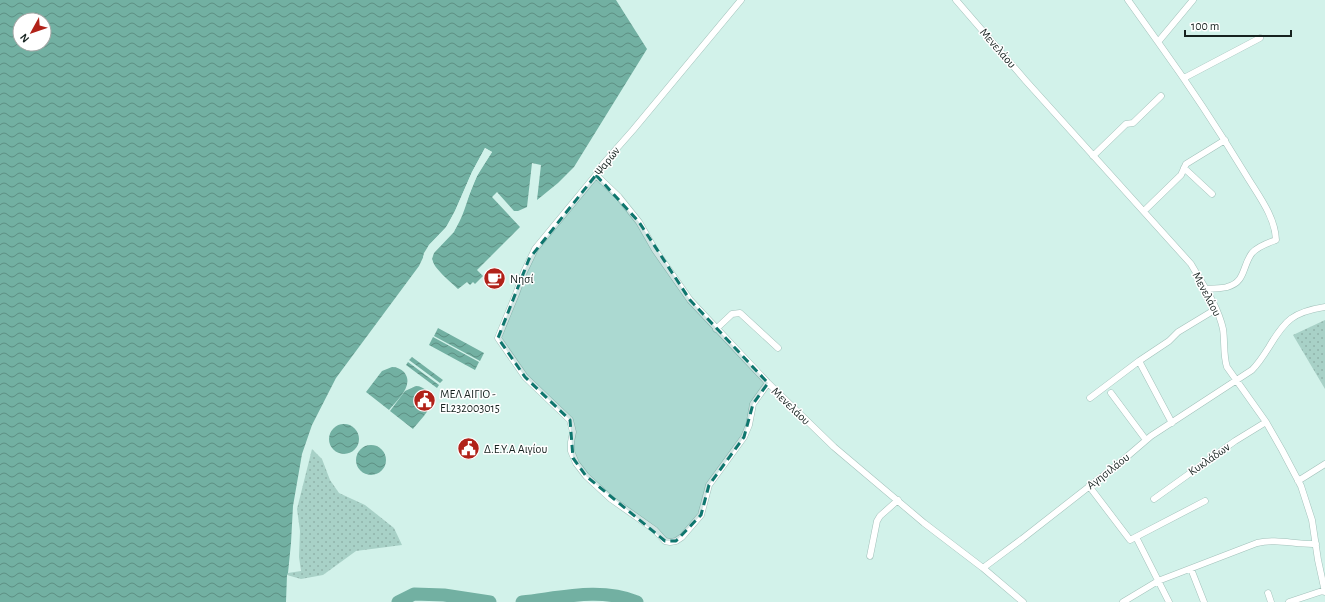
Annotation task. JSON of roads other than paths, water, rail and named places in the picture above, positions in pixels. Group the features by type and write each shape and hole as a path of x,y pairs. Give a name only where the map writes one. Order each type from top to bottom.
{"street":[{"name":"Ψαρών","path":"741,0 603,164 596,175 535,249 524,272 498,338 525,377 570,420 573,432 571,451 573,458 579,467 611,499 655,530 665,541 670,542 676,541 682,537 701,515 709,485 744,437 749,425 753,404 768,383"},
{"name":"Μενελάου","path":"956,0 1026,81 1191,264 1216,309 1223,330 1226,361 1232,374 1266,422 1298,481 1312,520 1320,573 1325,591"},
{"path":"1128,0 1184,78 1225,140 1273,220 1276,231 1276,240 1253,252 1241,278 1234,284 1227,288 1206,289"},
{"path":"1158,42 1193,0"},
{"path":"1184,78 1260,38"},
{"path":"1093,156 1126,124 1133,123 1161,96"},
{"path":"1144,211 1181,175 1186,164 1225,140"},
{"path":"1184,168 1212,194"},
{"name":"Μενελάου","path":"596,175 619,197 640,222 655,250 687,295 716,329 768,383 834,447 930,528 983,568 1023,602"},
{"name":"Αγησιλάου","path":"983,568 1123,460 1146,440 1252,370 1257,365 1277,332 1292,318 1310,309 1325,307"},
{"path":"1090,398 1139,361 1169,341 1178,332 1216,309"},
{"path":"716,329 732,314 740,313 778,348"},
{"path":"1139,361 1172,423"},
{"path":"1111,393 1146,440"},
{"name":"Κυκλάδων","path":"1154,499 1229,444 1266,422"},
{"path":"1298,481 1325,464"},
{"path":"1088,486 1128,539 1132,539 1205,501"},
{"path":"870,556 880,516 898,500"},
{"path":"1136,537 1169,602"},
{"path":"1126,601 1158,581 1265,542 1283,541 1316,544"},
{"path":"1191,569 1204,602"},
{"path":"1289,602 1325,591"},
{"path":"1268,593 1271,602"}],"water":[{"path":"0,0 616,0 647,49 574,167 558,183 537,200 541,165 532,163 527,207 518,211 514,211 497,192 492,197 520,227 477,270 483,276 475,284 473,282 470,285 467,282 458,289 436,267 432,259 435,251 456,228 459,222 474,182 492,152 485,148 447,226 429,245 419,266 336,378 312,425 302,454 293,506 286,602 0,602"},
{"path":"438,328 484,353 480,361 434,336"},
{"path":"433,337 479,362 475,370 429,345"},
{"path":"412,357 443,380 440,383 409,360"},
{"path":"408,362 439,385 437,388 406,365"},
{"path":"392,367 399,368 404,372 407,377 407,382 404,392 389,410 366,392 382,371"},
{"path":"416,386 422,387 427,391 431,401 427,412 413,429 390,411 405,391"},
{"path":"344,424 350,425 358,433 358,445 350,453 344,454 338,453 330,445 329,439 330,433 338,425"},
{"path":"371,445 377,446 385,454 385,466 377,474 371,475 365,474 357,466 356,460 357,454 365,446"}],"waterway":[{"path":"398,602 414,594 444,595 490,602"},
{"path":"522,602 565,596 594,594 609,595 637,602"}],"place":[{"name":"Νησί","path":"494,279"},
{"name":"ΜΕΛ ΑΙΓΙΟ - EL232003015","path":"424,401"},
{"name":"Δ.Ε.Υ.Α Αιγίου","path":"469,449"}]}
